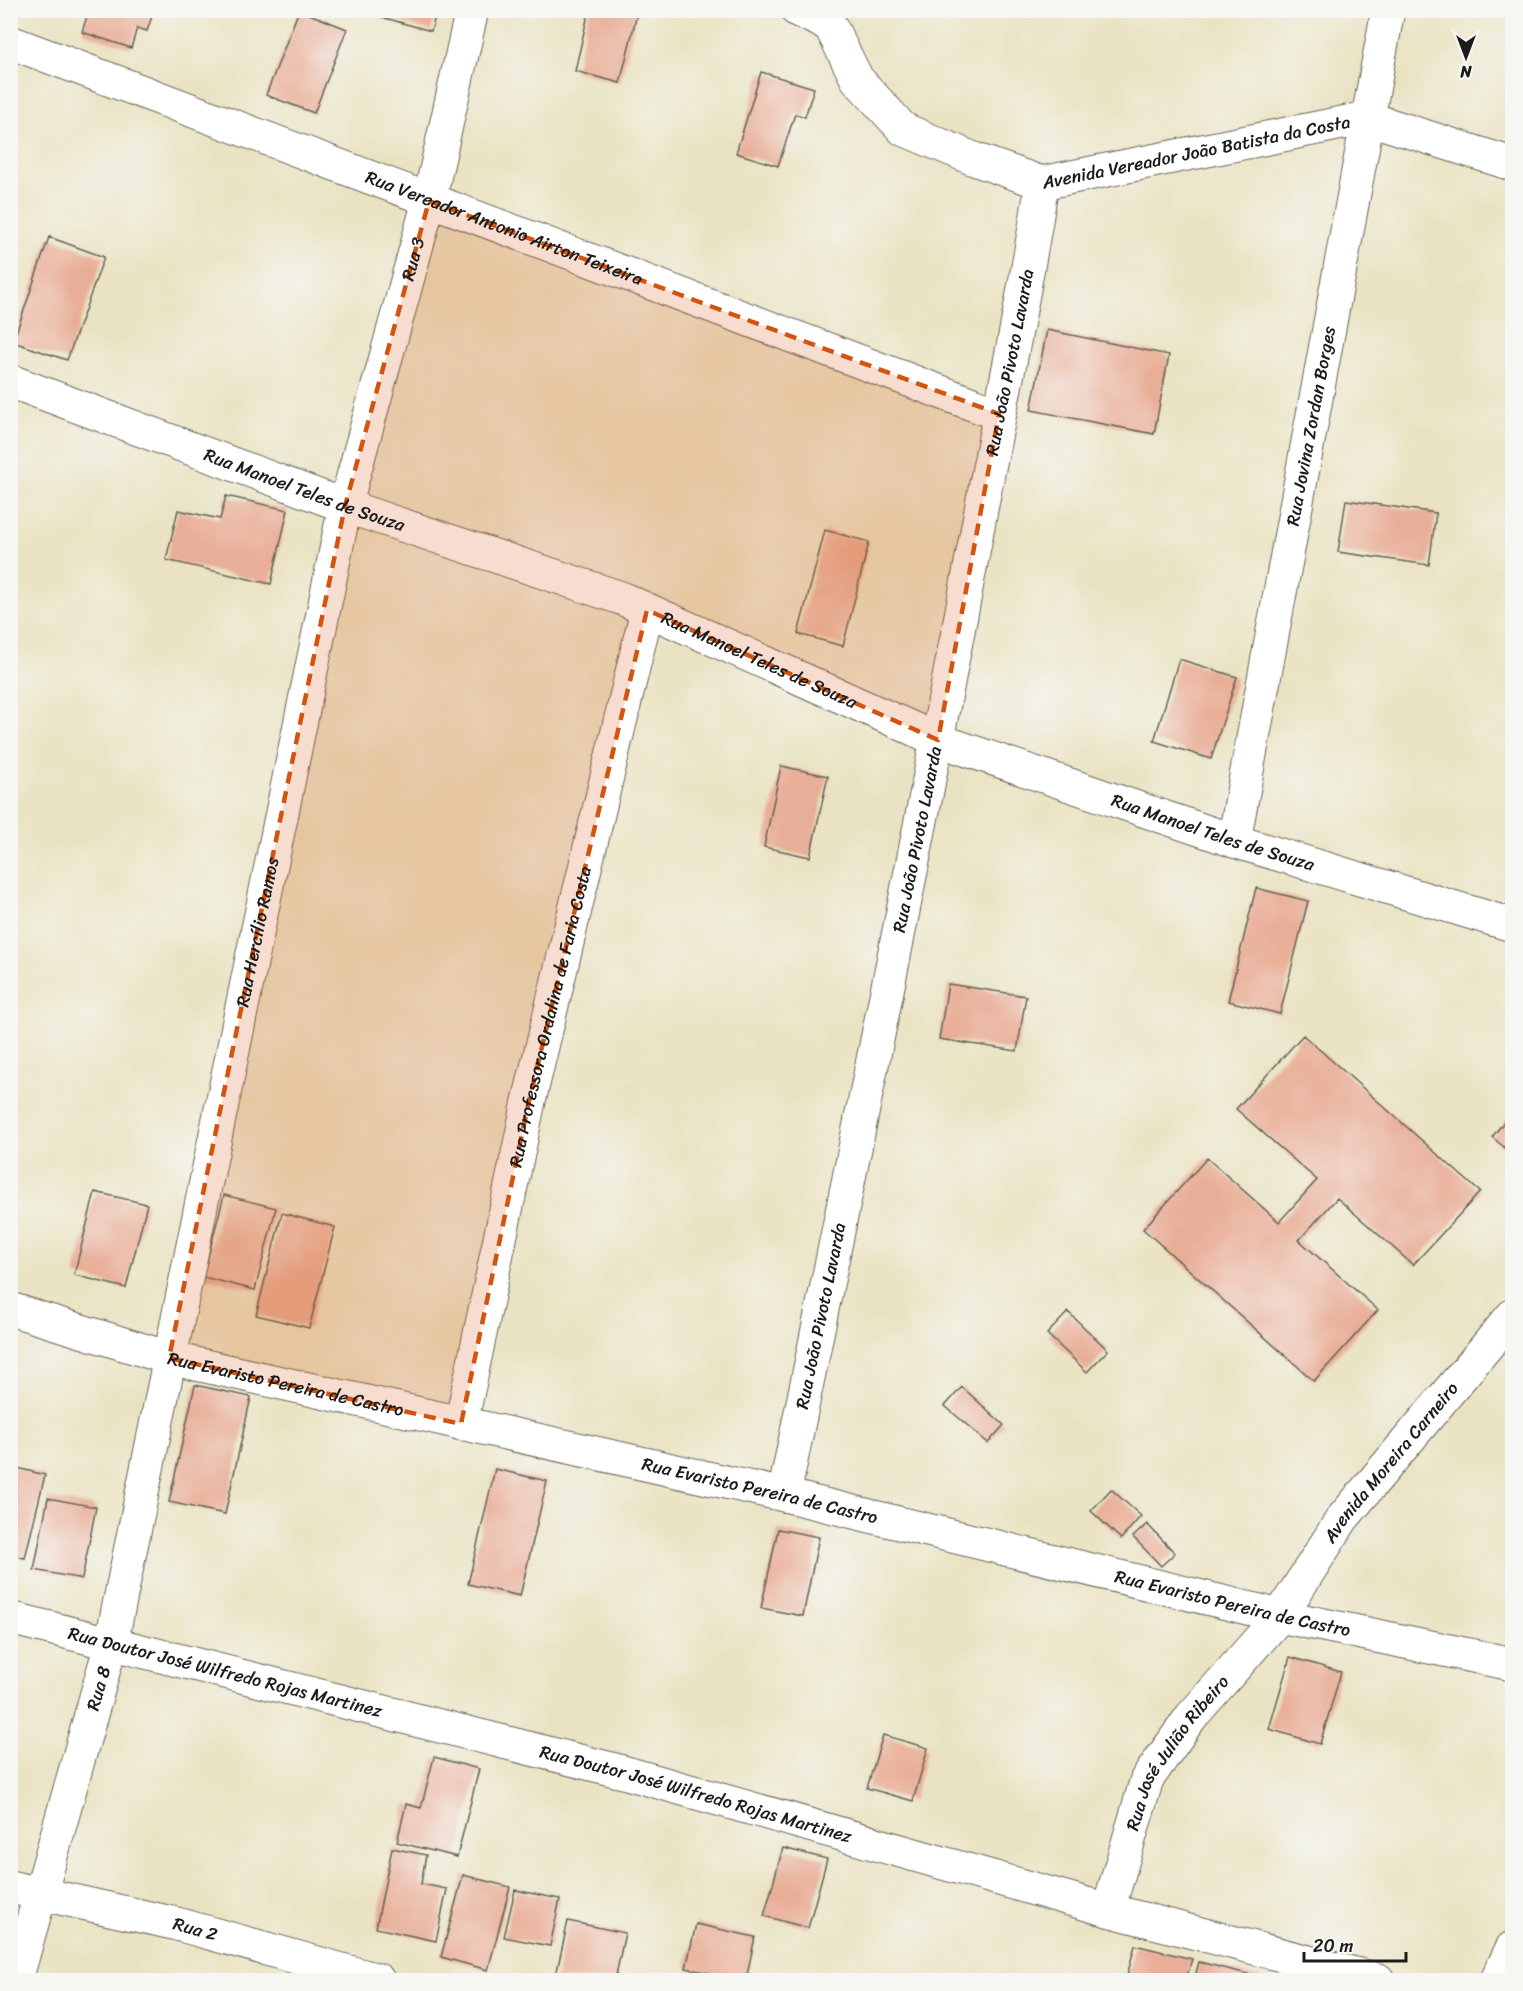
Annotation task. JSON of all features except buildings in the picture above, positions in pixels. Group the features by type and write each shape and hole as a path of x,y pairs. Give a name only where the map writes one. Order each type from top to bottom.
{"street":[{"name":"Rua 3","path":"345,506 429,201 471,10"},
{"name":"Avenida Vereador João Batista da Costa","path":"797,10 830,26 857,79 903,129 974,159 1042,183 1367,118 1512,164"},
{"name":"Rua Jovina Zordan Borges","path":"1234,841 1388,10"},
{"name":"Rua Vereador Antonio Airton Teixeira","path":"10,42 999,414"},
{"name":"Rua João Pivoto Lavarda","path":"784,1496 938,740 999,414 1029,268 1042,183"},
{"name":"Rua Manoel Teles de Souza","path":"12,388 345,506 621,598 938,740 1234,841 1512,925"},
{"name":"Rua Hercílio Ramos","path":"169,1358 345,506"},
{"name":"Rua Professora Ordalina de Faria Costa","path":"461,1424 529,1101 647,610"},
{"name":"Rua Evaristo Pereira de Castro","path":"10,1309 169,1358 784,1496 1280,1616 1512,1664"},
{"name":"Avenida Moreira Carneiro","path":"1280,1616 1342,1519 1512,1316"},
{"name":"Rua 8","path":"16,1980 25,1890 111,1644 169,1358"},
{"name":"Rua José Julião Ribeiro","path":"1108,1910 1147,1779 1191,1717 1280,1616"},
{"name":"Rua Doutor José Wilfredo Rojas Martinez","path":"10,1618 623,1773 1108,1910 1373,1980"},
{"name":"Rua 2","path":"25,1890 177,1924 378,1980"},
{"path":"1497,1980 1512,1948"}],"highlighted area":[{"path":"429,201 999,414 938,740 647,610 529,1101 461,1424 169,1358 345,506"}]}
